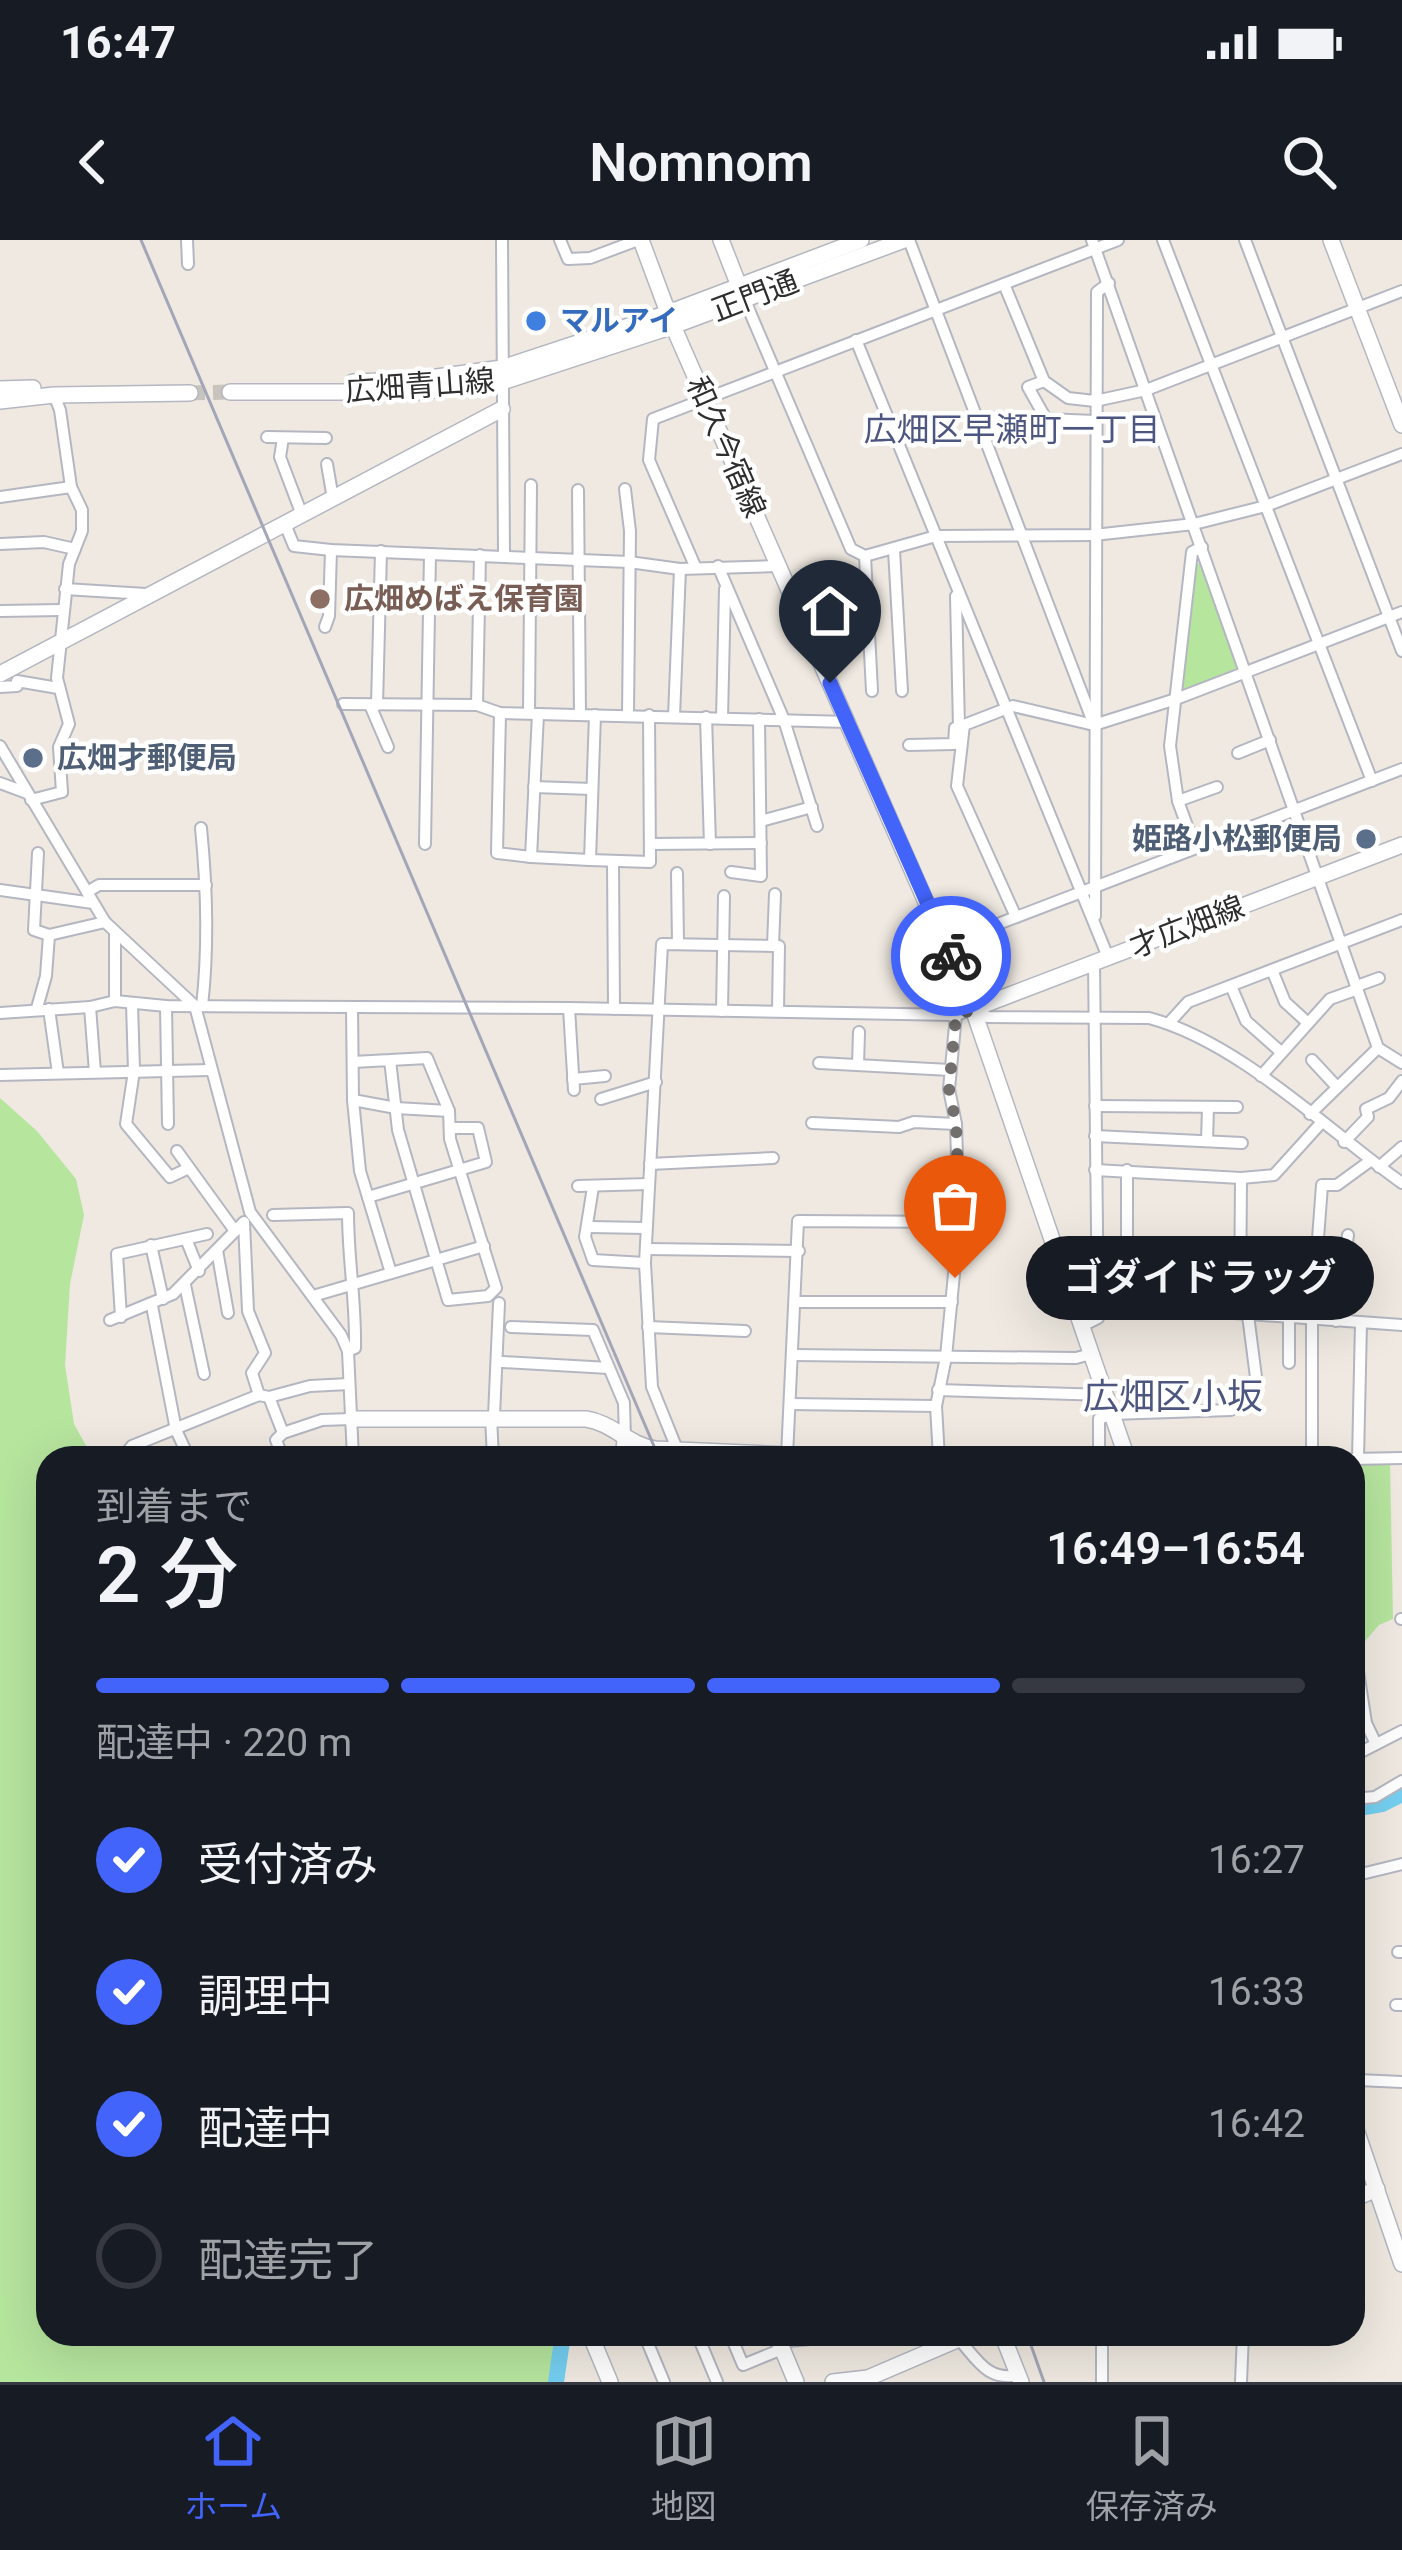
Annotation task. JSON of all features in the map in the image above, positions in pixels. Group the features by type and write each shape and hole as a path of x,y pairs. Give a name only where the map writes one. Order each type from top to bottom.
{"main road":[{"name":"和久今宿線","path":"639,240 946,944 965,1012 1122,1446"},
{"path":"721,240 742,293"},
{"name":"正門通","path":"742,293 860,240"},
{"name":"正門通","path":"671,320 906,240"},
{"path":"1331,240 1402,425"},
{"name":"広畑青山線","path":"228,387 502,375 671,320"},
{"path":"0,389 189,388 0,401"},
{"path":"0,674 502,409"},
{"name":"才広畑線","path":"965,1012 1402,844"},
{"path":"351,1419 586,1419 641,1446"},
{"path":"624,1446 625,1439"},
{"path":"1365,2155 1402,2264"},
{"path":"1365,2194 1377,2189"},
{"path":"595,2346 610,2382"},
{"path":"781,2346 796,2382"},
{"path":"833,2382 868,2378 937,2346"},
{"path":"1007,2346 1020,2379"}],"street":[{"path":"187,240 188,264"},
{"path":"502,240 504,556"},
{"path":"560,240 568,259 590,258 639,240"},
{"path":"906,240 1094,725"},
{"path":"695,566 650,460 653,419 1004,284 1093,244 1118,240"},
{"path":"1163,240 1372,781"},
{"path":"1245,240 1402,651"},
{"path":"1093,244 1378,1048 1402,1063"},
{"path":"1082,1326 1098,1318 1094,1016 1101,959 1089,889 1097,292 1108,283"},
{"path":"1004,284 1044,381 1068,398 1095,401 1146,390 1402,291"},
{"path":"742,293 851,549 866,556 936,536 1094,535 1194,524 1266,506 1402,454"},
{"path":"856,340 1004,708 1089,889"},
{"path":"1044,381 1028,387 1046,419 1095,421"},
{"path":"0,783 29,797 62,793 59,747 70,724 58,688 62,610 82,531 82,510 71,487 54,395"},
{"path":"267,436 326,438"},
{"path":"283,438 280,457 302,515"},
{"path":"327,464 333,499"},
{"path":"531,485 531,857"},
{"path":"0,497 71,487"},
{"path":"625,489 628,714"},
{"path":"578,490 580,715"},
{"path":"285,524 294,546 332,550 629,562 680,569 778,566"},
{"path":"0,544 44,542 75,549"},
{"path":"1196,848 1178,801 1170,746 1192,552 1202,547"},
{"path":"325,627 332,550"},
{"path":"894,550 902,691"},
{"path":"381,551 374,705 388,747"},
{"path":"425,844 430,554"},
{"path":"477,705 480,555"},
{"path":"866,556 872,692"},
{"path":"718,566 784,720 817,826"},
{"path":"674,716 680,569"},
{"path":"722,718 725,584"},
{"path":"956,586 962,726 957,786 1016,917"},
{"path":"65,589 150,594"},
{"path":"0,610 62,610"},
{"path":"909,745 954,744 955,728 1013,706 1094,725 1176,699 1402,612"},
{"path":"0,687 34,681 58,688"},
{"path":"344,704 477,705 500,713 848,722"},
{"path":"500,713 496,853 650,862 649,715"},
{"path":"590,860 595,716"},
{"path":"706,717 710,844"},
{"path":"731,872 761,876 759,719"},
{"path":"1238,753 1270,740"},
{"path":"0,746 105,922 199,1006"},
{"path":"946,944 1402,769"},
{"path":"534,787 592,789"},
{"path":"1178,801 1216,787"},
{"path":"761,821 812,806"},
{"path":"201,828 209,944 199,1006 243,1222 246,1299 265,1353 252,1371 283,1433"},
{"path":"650,844 761,843"},
{"path":"38,853 34,930 49,934 105,922"},
{"path":"613,861 614,1010"},
{"path":"677,873 678,944"},
{"path":"90,897 99,885 206,885"},
{"path":"0,890 90,897"},
{"path":"772,946 775,894"},
{"path":"722,1011 724,896"},
{"path":"1169,1023 1188,1002 1402,920"},
{"path":"49,934 43,1009 58,1073"},
{"path":"115,935 115,1001"},
{"path":"676,1446 652,1387 647,1327 646,1228 662,944 779,946 778,1011"},
{"path":"1272,970 1285,1002 1308,1023"},
{"path":"1262,1076 1330,999 1379,978"},
{"path":"1232,986 1246,1022 1281,1052"},
{"path":"0,1012 115,1001 166,1006 965,1012 988,1017 1149,1018 1169,1023 1262,1076 1402,1183"},
{"path":"132,1003 134,1071 126,1124 170,1177 189,1168"},
{"path":"166,1006 168,1124"},
{"path":"352,1006 360,1171 392,1273"},
{"path":"89,1007 94,1072"},
{"path":"569,1008 573,1084 605,1076"},
{"path":"938,1446 936,1406 946,1357 959,1222 950,1070 965,1012"},
{"path":"858,1065 859,1032"},
{"path":"1310,1114 1378,1048"},
{"path":"353,1062 390,1060 427,1058 449,1112 459,1169 496,1288 488,1296 448,1300 398,1130 390,1060"},
{"path":"1312,1060 1337,1087"},
{"path":"819,1063 950,1070"},
{"path":"0,1075 210,1070"},
{"path":"1344,1142 1368,1117 1366,1109 1389,1098 1402,1081"},
{"path":"602,1100 656,1082"},
{"path":"353,1100 449,1112"},
{"path":"1095,1106 1238,1107"},
{"path":"1207,1141 1208,1107"},
{"path":"812,1123 956,1124"},
{"path":"1095,1170 1241,1178 1274,1175 1321,1123"},
{"path":"368,1197 486,1162 478,1128 450,1128"},
{"path":"1095,1136 1242,1143"},
{"path":"1312,1446 1312,1319 1322,1185 1337,1185 1402,1147"},
{"path":"177,1151 313,1296 348,1352 352,1446"},
{"path":"650,1164 773,1158"},
{"path":"1127,1170 1127,1304"},
{"path":"1241,1178 1244,1314 1257,1385"},
{"path":"578,1186 649,1184"},
{"path":"593,1187 585,1237 593,1260 799,1251"},
{"path":"273,1214 348,1214 350,1286 356,1307 355,1348 348,1352"},
{"path":"794,1446 790,1404 798,1221 959,1222"},
{"path":"207,1234 117,1254 116,1318 158,1302 185,1285 243,1222"},
{"path":"590,1227 646,1228"},
{"path":"1336,1321 1348,1235"},
{"path":"186,1239 199,1271"},
{"path":"151,1245 176,1430 183,1446"},
{"path":"313,1296 484,1246"},
{"path":"217,1250 228,1307 246,1299"},
{"path":"185,1285 204,1374"},
{"path":"797,1302 952,1302"},
{"path":"493,1446 499,1303"},
{"path":"1097,1303 1402,1325"},
{"path":"1288,1318 1289,1363"},
{"path":"1356,1446 1361,1322"},
{"path":"511,1327 593,1330 626,1413 625,1439"},
{"path":"647,1327 745,1331"},
{"path":"794,1355 1076,1358 1091,1354"},
{"path":"503,1362 609,1368"},
{"path":"131,1446 264,1396 349,1384"},
{"path":"938,1390 1105,1395"},
{"path":"790,1404 936,1406"},
{"path":"1099,1446 1099,1419 1112,1414 1231,1410"},
{"path":"279,1446 277,1440 283,1433 322,1420 351,1419"},
{"path":"1365,1459 1402,1458"},
{"path":"1365,1724 1376,1744"},
{"path":"1365,1750 1402,1731"},
{"path":"1365,1797 1402,1781"},
{"path":"1365,1873 1402,1864"},
{"path":"1365,2080 1402,2082"},
{"path":"649,2346 664,2382"},
{"path":"702,2346 716,2382"},
{"path":"735,2346 743,2365 773,2346"},
{"path":"966,2346 998,2379 1020,2379"},
{"path":"1102,2346 1102,2382"},
{"path":"1241,2382 1242,2346"}],"green space":[{"path":"1202,563 1239,667 1185,690 1181,686 1194,564"},
{"path":"0,1098 37,1131 76,1179 84,1215 70,1284 65,1365 74,1424 86,1446 36,1446 36,2346 558,2346 551,2382 0,2382"},
{"path":"1390,1462 1393,1619 1379,1625 1365,1641 1365,1463"}],"waterway":[{"path":"1365,1807 1402,1794"},
{"path":"556,2382 561,2346"}],"tunnel":[{"path":"190,393 230,392"}],"railway":[{"path":"141,240 654,1446"},
{"path":"1031,2346 1044,2382"}],"way so far":[{"path":"951,956 973,1010 956,1015 949,1089 956,1124 959,1197 955,1278"}],"place":[{"name":"マルアイ","path":"536,321"},
{"name":"広畑めばえ保育園","path":"320,599"},
{"name":"広畑才郵便局","path":"33,758"},
{"name":"姫路小松郵便局","path":"1366,839"},
{"name":"ゴダイドラッグ","path":"955,1278"}],"district":[{"name":"広畑区早瀬町一丁目","path":"1012,429"},
{"name":"広畑区小坂","path":"1173,1396"}],"route":[{"path":"830,683 951,956"}]}
